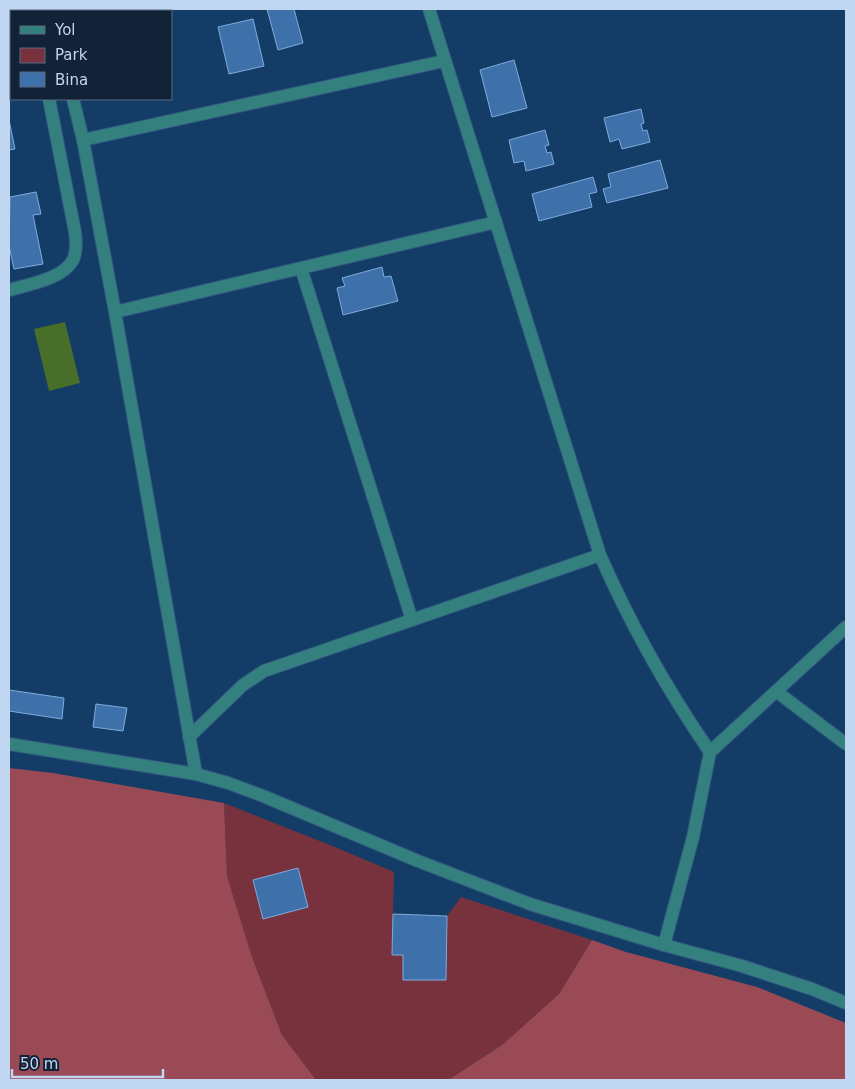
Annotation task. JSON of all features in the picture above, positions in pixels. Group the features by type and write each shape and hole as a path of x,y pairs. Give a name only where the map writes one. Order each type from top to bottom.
{"street":[{"path":"429,9 600,555 619,600 654,666 710,752"},
{"path":"83,140 444,61"},
{"path":"9,290 48,279 73,260 76,248 75,232 49,100"},
{"path":"73,100 83,140 115,312 196,774"},
{"path":"115,312 496,222"},
{"path":"301,268 412,620"},
{"path":"189,737 243,685 264,672 600,555"},
{"path":"664,945 693,837 710,752 846,627"},
{"path":"777,692 846,744"},
{"path":"9,744 196,774 228,783 400,854 530,904 664,945 742,966 812,989 846,1003"}],"green space":[{"path":"224,803 394,872 392,955 403,955 404,980 446,980 447,916 461,897 592,940 559,994 502,1045 448,1080 316,1080 282,1035 252,957 227,876"}],"shaded area":[{"path":"65,322 80,383 49,391 34,329"},
{"path":"9,768 53,773 224,803 227,876 252,957 282,1035 316,1080 9,1080"},
{"path":"592,940 626,952 757,987 846,1023 846,1080 448,1080 502,1045 559,994"}],"building":[{"path":"267,9 294,9 303,43 278,50"},
{"path":"253,19 264,66 229,74 218,27"},
{"path":"514,60 527,108 492,117 480,70"},
{"path":"641,109 644,123 641,124 643,131 647,130 650,142 622,149 619,139 610,142 604,118"},
{"path":"9,120 15,149 9,150"},
{"path":"545,130 549,145 545,146 547,153 551,152 554,164 526,171 524,161 514,163 509,140"},
{"path":"660,160 668,188 607,203 603,189 611,187 608,174"},
{"path":"593,177 597,192 589,194 592,207 539,221 532,194"},
{"path":"36,192 41,214 33,215 43,264 14,269 9,246 10,197"},
{"path":"382,267 384,277 391,276 398,301 343,315 337,288 345,286 342,278"},
{"path":"9,690 64,698 62,719 9,711"},
{"path":"96,704 127,708 123,731 93,727"},
{"path":"298,868 308,907 263,919 253,880"},
{"path":"393,914 447,916 446,980 403,980 403,955 392,955"}]}
